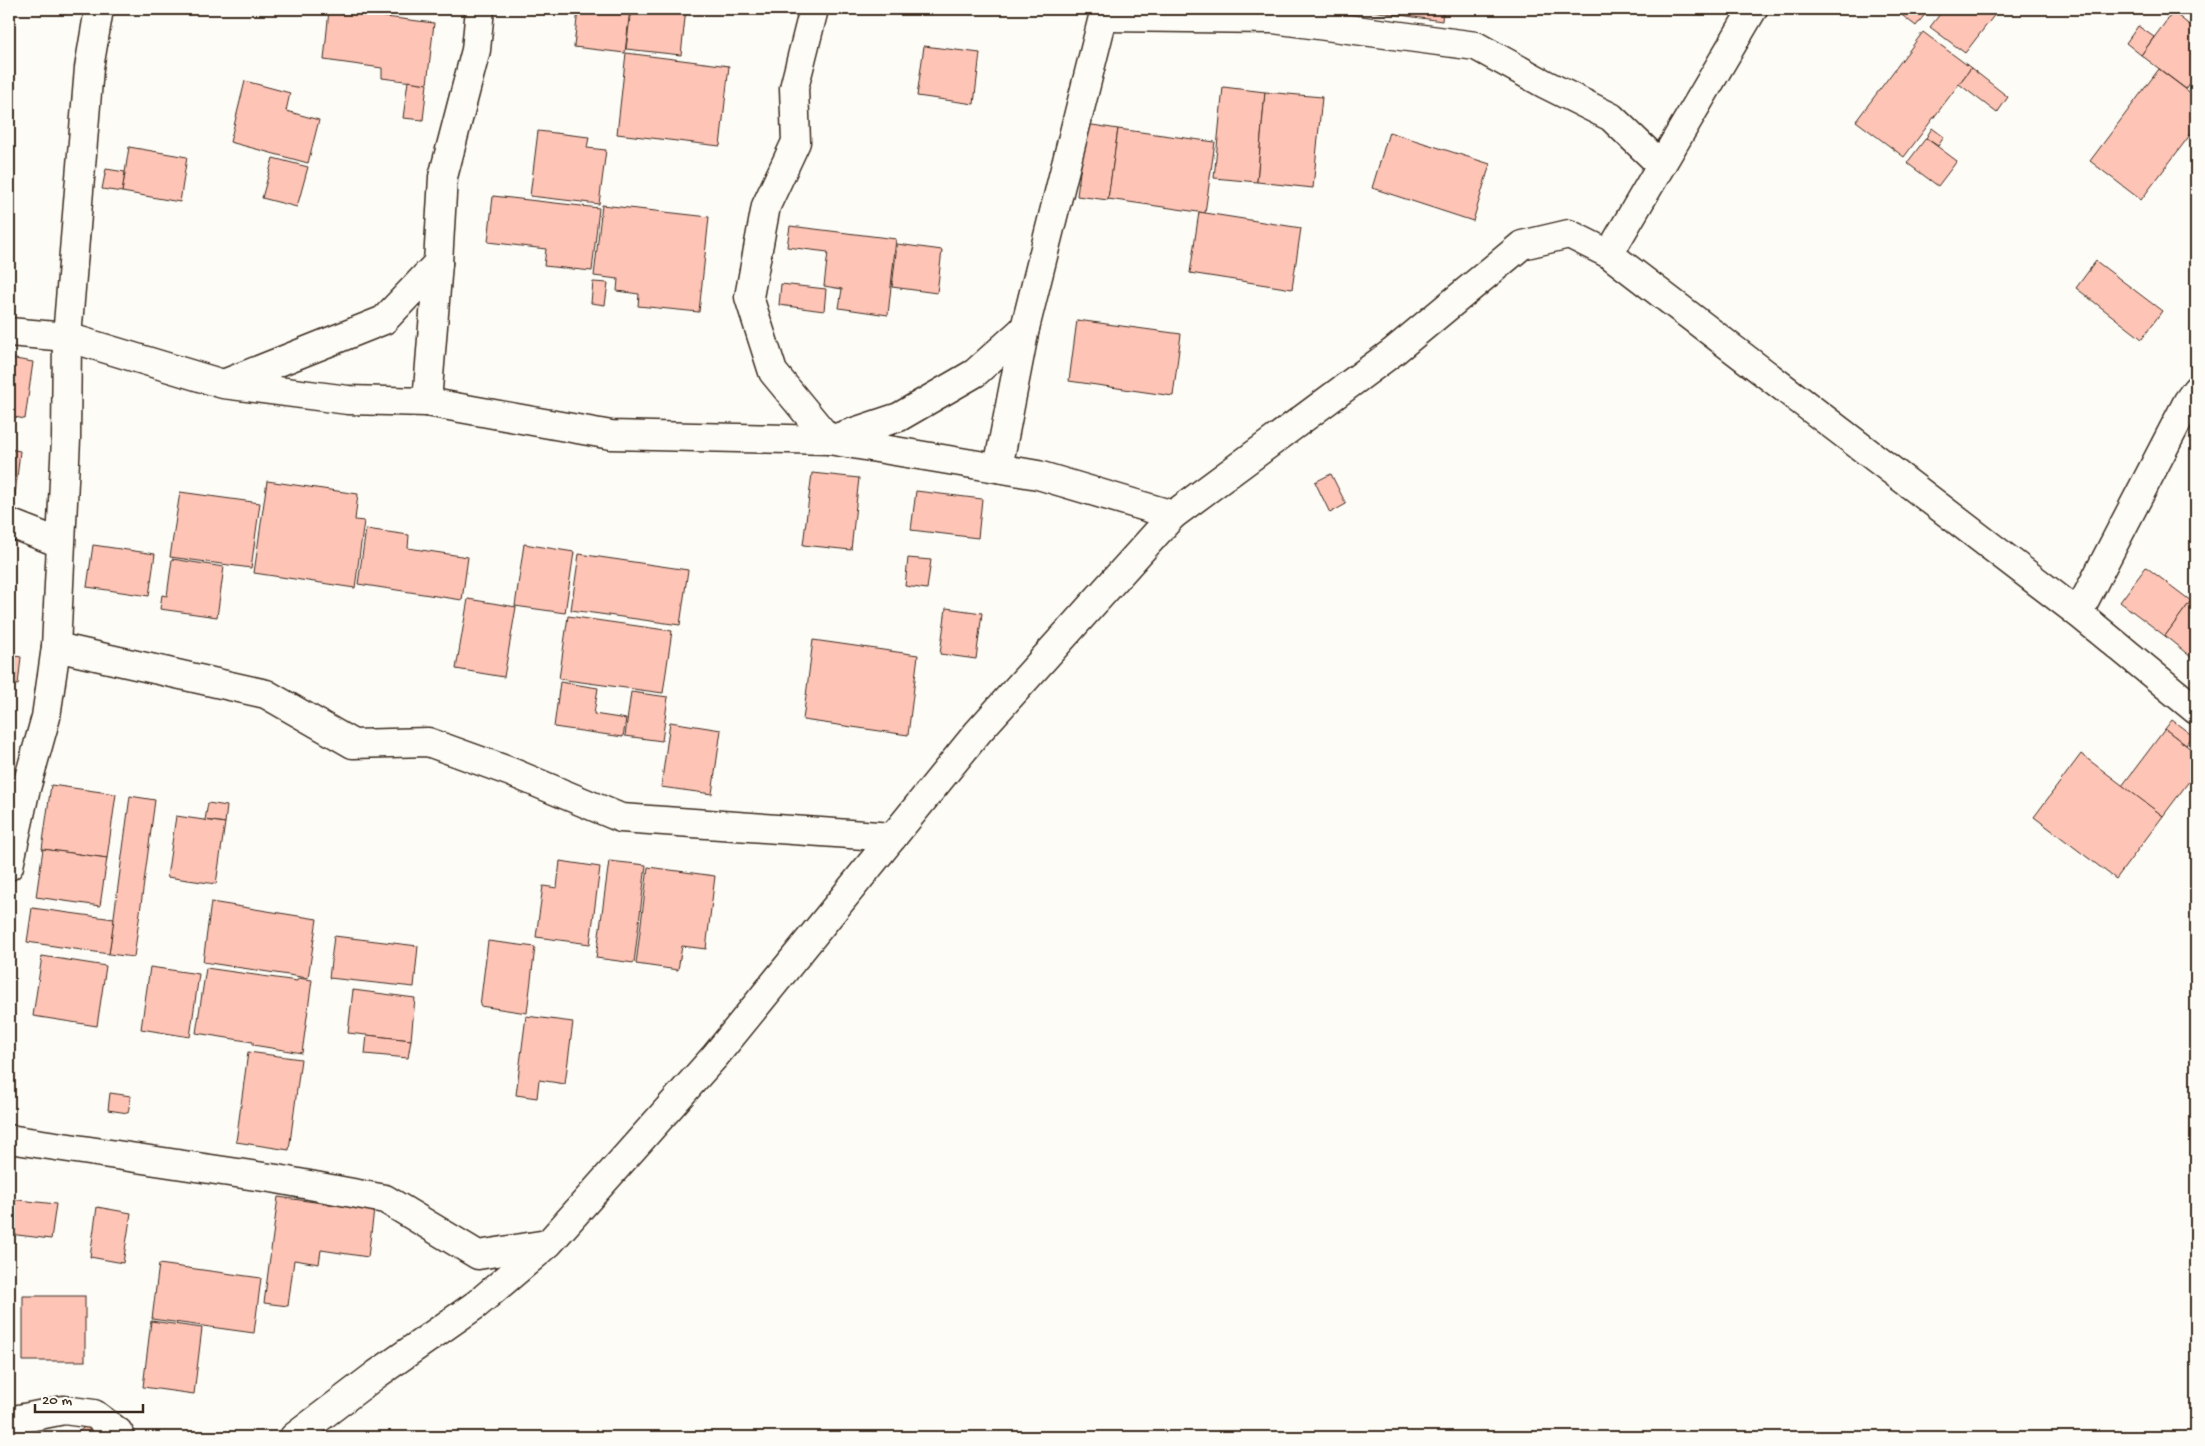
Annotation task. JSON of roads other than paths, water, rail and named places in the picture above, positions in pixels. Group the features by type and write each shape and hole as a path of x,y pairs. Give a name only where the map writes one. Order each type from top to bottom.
{"street":[{"path":"9,866 25,792 46,717 56,647 66,439 67,336 90,68 99,9"},
{"path":"427,402 443,177 476,50 480,9"},
{"path":"814,9 794,88 796,142 766,206 749,297 773,372 829,440"},
{"path":"1609,254 1753,9"},
{"path":"998,468 1024,328 1105,13 1273,19 1476,46 1545,84 1611,117 1661,165"},
{"path":"294,1437 377,1374 476,1304 549,1244 716,1055 978,732 1172,516 1393,352 1522,245 1569,234 1609,254 2078,613 2196,710"},
{"path":"223,384 384,320 438,264"},
{"path":"829,440 899,417 975,372 1024,328"},
{"path":"9,332 67,336 223,384 348,400 427,402 611,434 829,440 1038,475 1172,516"},
{"path":"2078,613 2188,401 2196,390"},
{"path":"9,523 60,543"},
{"path":"56,647 266,694 353,744 428,742 511,772 621,818 893,837"},
{"path":"9,1139 386,1198 478,1255 549,1244"},
{"path":"9,1421 64,1410 94,1414 118,1432 120,1437"}]}
